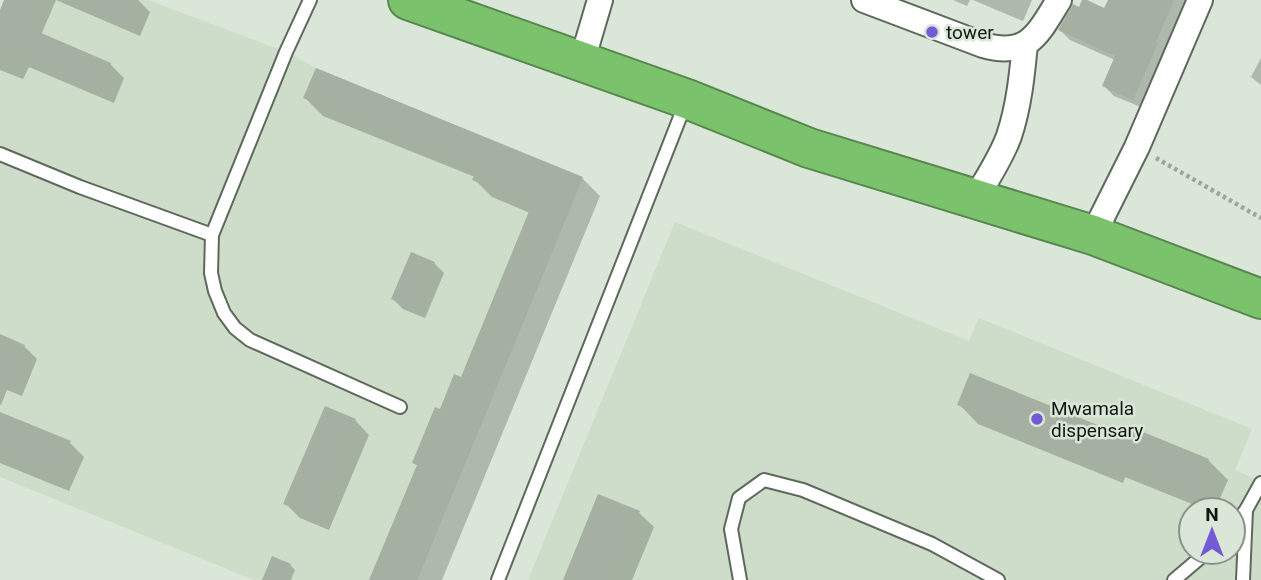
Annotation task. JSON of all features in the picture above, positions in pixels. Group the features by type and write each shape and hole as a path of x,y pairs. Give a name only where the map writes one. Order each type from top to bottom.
{"highway":[{"path":"408,0 687,99 809,148 1093,235 1261,299"}],"street":[{"path":"582,61 600,0"},
{"path":"864,0 996,49 1010,49 1025,44 1039,32 1059,0"},
{"path":"1093,235 1137,147 1200,0"},
{"path":"975,199 1009,137 1020,92 1025,44"}],"lane":[{"path":"310,0 286,52 212,235 211,273 224,313 235,328 250,340 400,407"},
{"path":"498,580 687,99"},
{"path":"0,155 212,235"},
{"path":"740,580 731,529 739,498 764,481 803,490 906,533 998,580"},
{"path":"1247,508 1261,483"},
{"path":"1174,580 1190,566"}],"path":[{"path":"1137,147 1261,218"}],"shaded area":[{"path":"4,0 148,0 286,52 316,68 583,177 417,580 254,580 0,477 0,10"},
{"path":"675,222 969,341 979,318 1252,429 1235,470 1261,481 1261,580 528,580"}],"building":[{"path":"4,0 36,0 25,26 111,63 99,90 0,48 0,10"},
{"path":"72,0 135,0 125,23"},
{"path":"1082,0 1104,8 1108,0 1174,0 1133,100 1102,86 1115,56 1058,30 1073,4 1079,7"},
{"path":"316,68 583,177 417,580 369,580 417,465 412,463 435,407 440,409 454,374 461,377 532,204 472,180 477,169 303,98"},
{"path":"411,252 435,262 415,309 391,299"},
{"path":"0,334 25,345 1,405 0,404"},
{"path":"970,373 1127,437 1131,427 1209,459 1195,495 1106,459 1104,465 957,405"},
{"path":"325,406 356,419 315,517 283,504"},
{"path":"0,412 71,441 55,478 0,455"},
{"path":"598,494 640,511 612,580 563,580"},
{"path":"272,556 291,564 285,580 262,580"}],"place":[{"name":"tower","path":"932,32"},
{"name":"Mwamala dispensary","path":"1037,419"}]}
